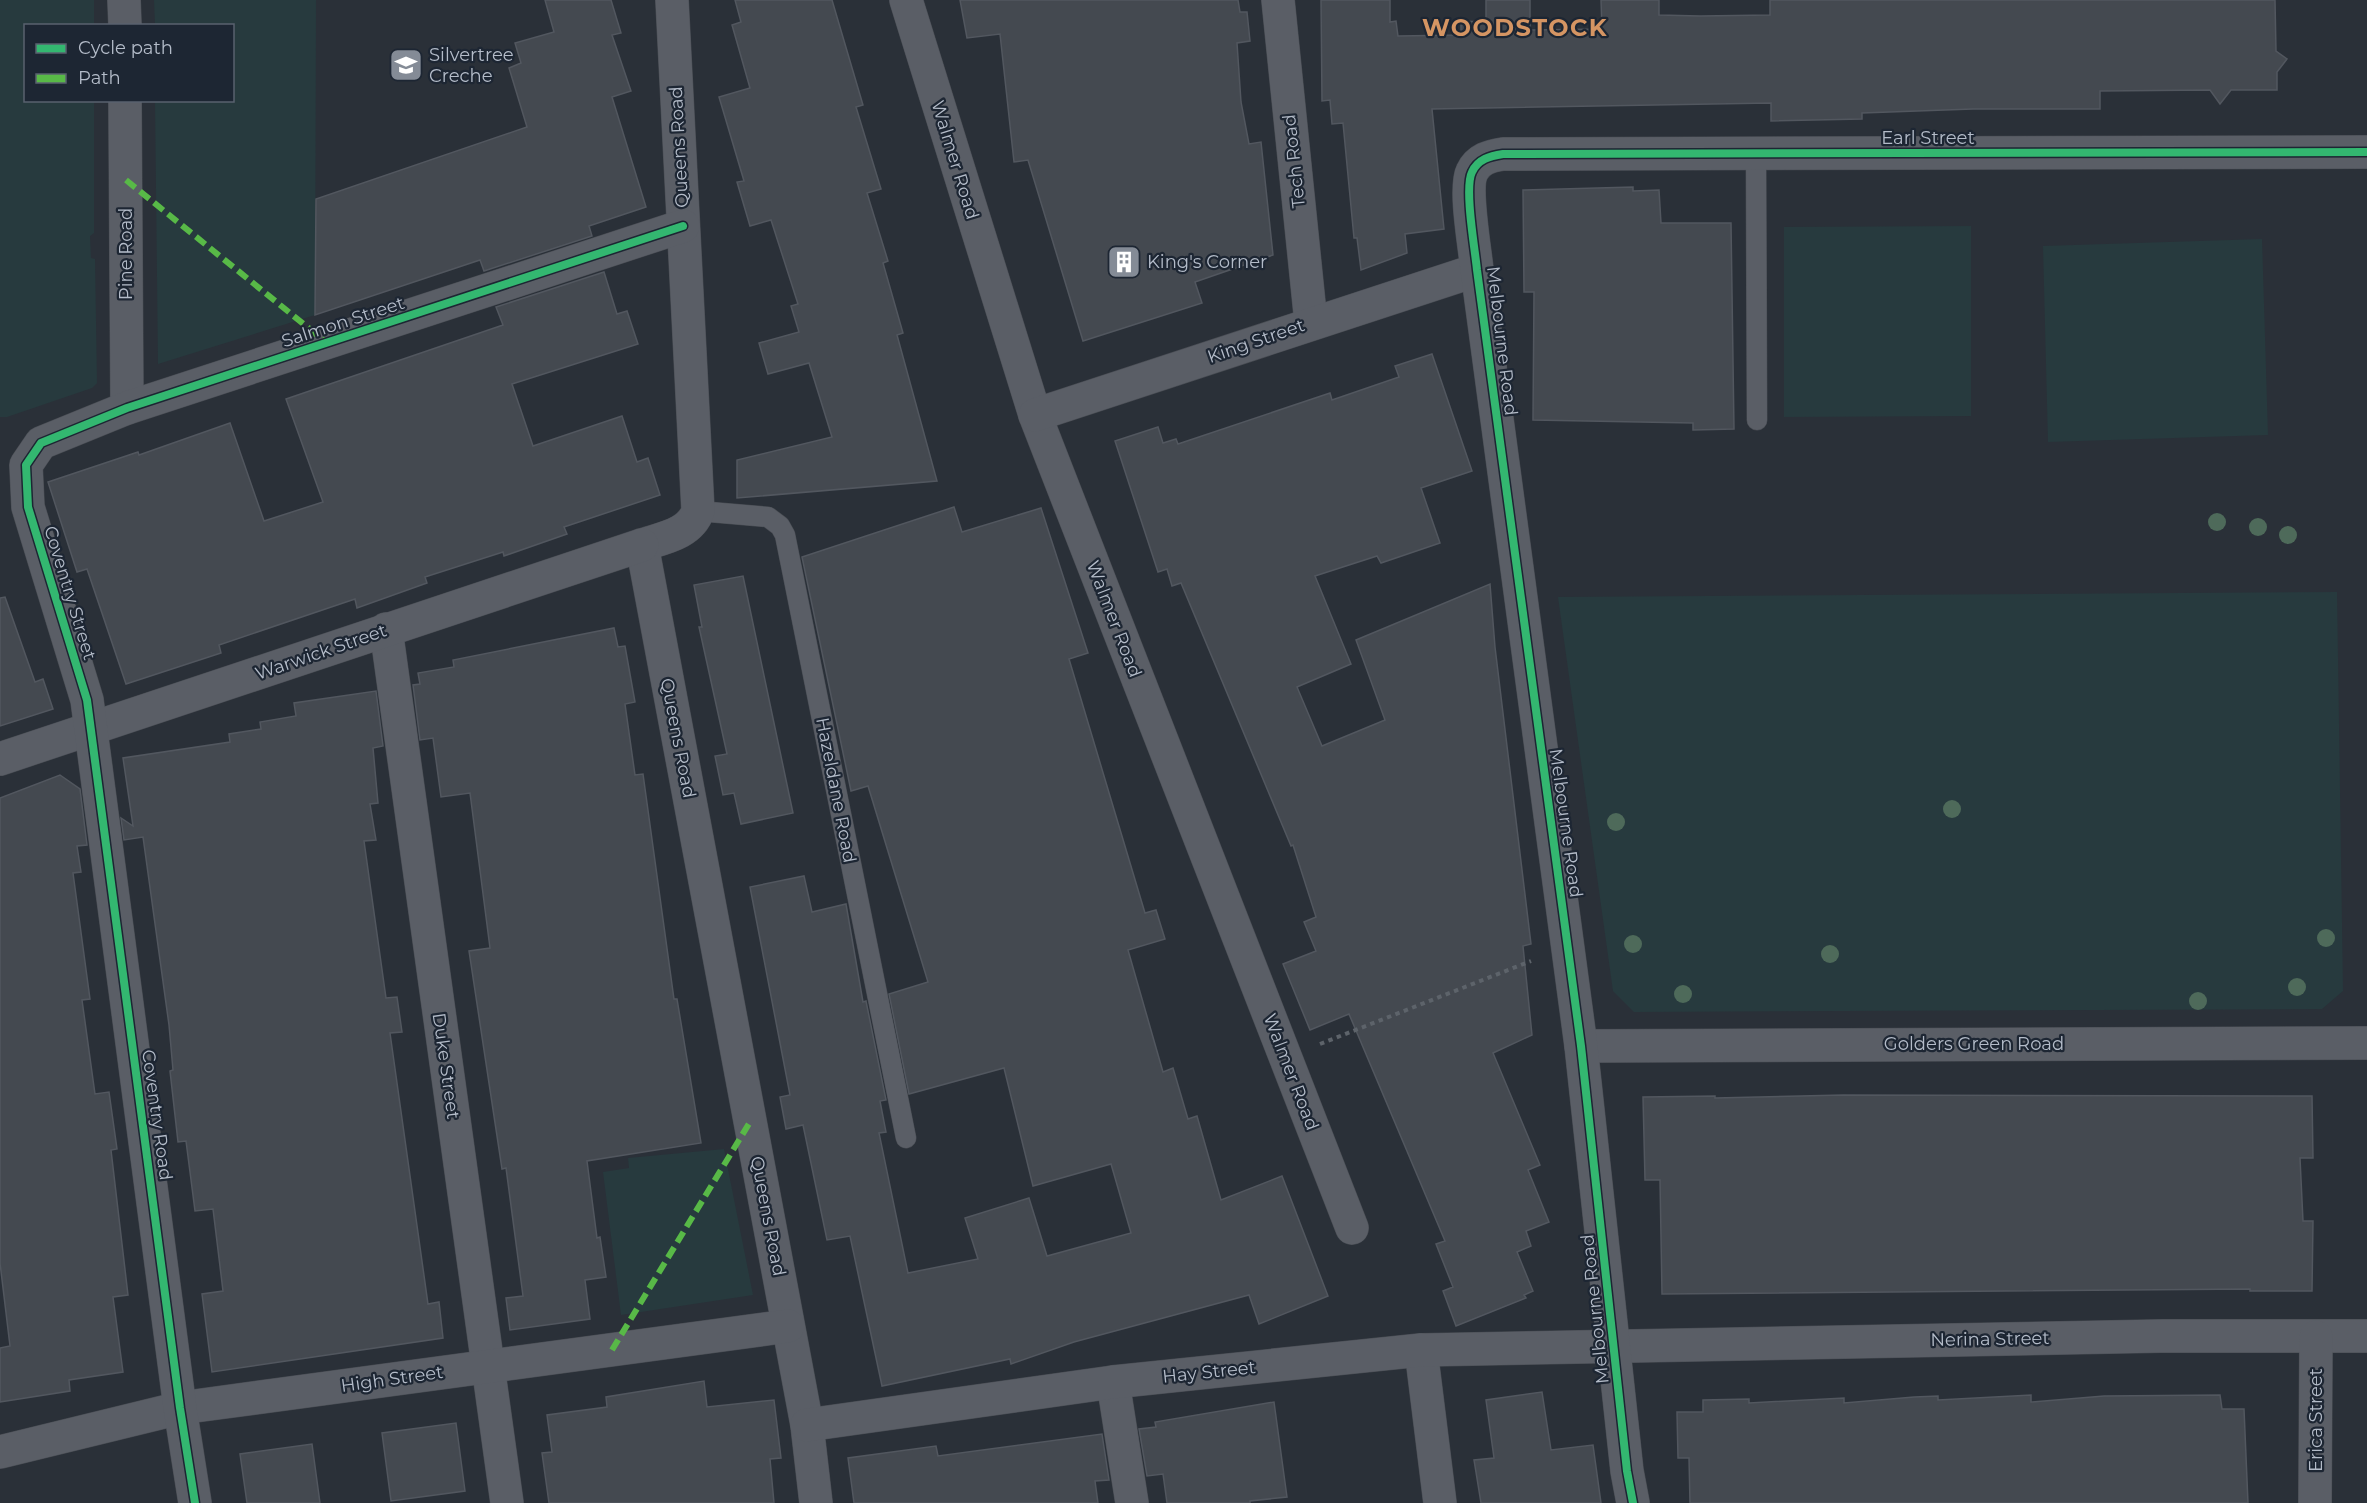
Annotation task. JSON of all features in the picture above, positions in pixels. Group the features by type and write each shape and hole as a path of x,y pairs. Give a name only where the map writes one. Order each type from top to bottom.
{"street":[{"path":"124,0 125,24"},
{"name":"Queens Road","path":"672,0 698,512"},
{"name":"Walmer Road","path":"906,0 1035,416 1352,1228"},
{"name":"Tech Road","path":"1278,0 1311,322"},
{"name":"Pine Road","path":"125,102 128,408"},
{"name":"Earl Street","path":"1490,156 1503,154 2367,152"},
{"name":"Melbourne Road","path":"1490,156 1479,162 1471,173 1469,190 1477,270 1581,1046 1633,1503"},
{"name":"Salmon Street","path":"26,465 41,443 128,408 683,226"},
{"name":"King Street","path":"1035,416 1311,322 1477,270"},
{"name":"Coventry Street","path":"26,465 28,507 87,700 91,730"},
{"path":"642,544 678,534 694,521 698,512"},
{"name":"Queens Road","path":"642,544 807,1425 816,1503"},
{"name":"Warwick Street","path":"0,759 642,544"},
{"name":"Duke Street","path":"386,629 507,1503"},
{"name":"Coventry Road","path":"91,730 180,1408 195,1503"},
{"name":"Golders Green Road","path":"1581,1046 2367,1044"},
{"name":"High Street","path":"0,1452 180,1408 788,1326"},
{"name":"Nerina Street","path":"1614,1345 2162,1336 2367,1336"},
{"name":"Erica Street","path":"2315,1503 2316,1337"},
{"name":"Hay Street","path":"807,1425 1113,1382 1422,1350 1614,1345"},
{"path":"1422,1350 1440,1503"},
{"path":"1113,1382 1132,1503"}],"lane":[{"path":"1756,153 1757,420"},
{"name":"Hazeldane Road","path":"698,512 768,517 780,526 785,535 906,1138"}],"path":[{"path":"1286,1057 1530,962 1568,954"}],"green space":[{"path":"0,0 94,0 94,24 24,24 24,102 94,102 94,233 90,236 91,258 95,259 97,383 92,388 7,417 0,417"},
{"path":"154,0 316,0 315,315 158,364 155,102 234,102 234,24 155,24"},
{"path":"1971,226 1971,416 1784,417 1784,227"},
{"path":"2262,239 2268,435 2048,442 2043,246"},
{"path":"2337,592 2343,991 2322,1009 1634,1012 1613,991 1558,597"},
{"path":"724,1149 753,1295 621,1315 603,1172 629,1168 628,1158"}],"building":[{"path":"545,0 611,0 621,33 612,35 631,91 612,97 646,207 589,226 592,236 484,271 480,260 315,315 316,199 527,127 509,68 521,63 515,43 554,32"},
{"path":"735,0 832,0 863,105 856,107 881,189 867,193 888,261 883,263 903,333 897,335 937,481 737,498 737,460 832,437 809,363 768,374 759,343 799,332 791,306 798,304 771,220 750,226 737,182 744,181 719,97 750,88 732,25 741,22"},
{"path":"960,0 1238,0 1240,12 1247,12 1250,41 1237,43 1241,102 1249,144 1261,142 1273,255 1195,282 1202,303 1083,341 1028,160 1014,162 1000,34 967,38"},
{"path":"1321,0 1390,0 1390,22 1396,21 1398,36 1461,35 1461,21 1486,22 1486,0 1530,0 1530,30 1602,29 1601,0 1659,0 1659,15 1700,16 1770,15 1770,0 2275,0 2276,51 2287,59 2277,72 2277,90 2231,90 2220,104 2210,90 2100,91 2100,109 1973,109 1862,113 1862,119 1771,121 1771,103 1432,109 1444,229 1405,234 1407,253 1361,270 1357,238 1354,238 1343,123 1332,124 1330,100 1322,101"},
{"path":"1633,187 1633,191 1659,190 1661,223 1731,223 1734,429 1693,430 1693,423 1533,420 1534,292 1524,292 1523,190"},
{"path":"604,272 617,314 627,311 638,344 512,384 533,446 622,416 637,462 648,458 660,495 564,527 567,534 504,556 503,552 425,577 427,583 357,608 355,599 219,645 221,653 126,684 87,569 77,572 48,482 138,452 139,455 230,423 264,521 323,502 286,399 503,325 496,307"},
{"path":"1432,354 1472,471 1421,488 1440,543 1381,563 1377,556 1315,576 1351,664 1297,687 1322,746 1385,720 1356,640 1490,584 1495,647 1531,944 1523,946 1532,1035 1493,1053 1540,1165 1528,1170 1549,1222 1526,1231 1531,1246 1517,1252 1533,1291 1524,1295 1526,1298 1456,1326 1443,1291 1453,1287 1436,1244 1445,1241 1349,1014 1310,1030 1283,964 1316,951 1304,922 1316,917 1293,845 1291,846 1181,583 1172,586 1167,569 1158,572 1115,441 1158,427 1163,443 1176,439 1178,444 1330,393 1332,400 1399,377 1395,366"},
{"path":"954,507 962,532 1041,508 1088,653 1069,659 1145,913 1156,910 1165,939 1128,950 1163,1072 1173,1068 1188,1119 1197,1116 1221,1200 1282,1176 1328,1296 1259,1324 1249,1295 1074,1342 1011,1364 1010,1359 882,1386 850,1236 827,1240 803,1125 786,1129 780,1097 790,1095 750,887 804,876 812,912 846,904 863,1002 866,1001 886,1100 880,1101 886,1132 879,1133 908,1273 978,1259 965,1218 1029,1198 1047,1256 1131,1233 1111,1164 1033,1186 1004,1068 909,1094 889,994 928,982 868,786 851,791 802,557"},
{"path":"743,576 793,813 741,824 734,793 723,795 715,756 727,754 699,627 702,627 694,585"},
{"path":"5,597 35,682 43,679 53,709 0,726 0,598"},
{"path":"614,628 618,647 625,646 635,702 625,704 635,775 643,774 674,999 677,999 701,1143 587,1161 597,1238 600,1237 606,1277 585,1280 590,1319 510,1330 506,1298 523,1296 506,1168 502,1169 469,951 490,948 470,793 441,797 433,738 420,740 413,685 420,684 418,673 454,667 453,660"},
{"path":"376,691 383,746 373,748 378,803 370,804 376,840 364,841 386,998 397,997 402,1032 390,1033 428,1304 439,1302 443,1338 212,1372 202,1294 223,1291 213,1209 195,1211 186,1141 178,1142 170,1071 173,1070 169,1025 143,837 124,840 121,818 133,826 123,758 230,742 229,734 261,729 260,722 296,716 294,703"},
{"path":"60,775 80,789 87,845 77,846 81,872 73,873 90,999 82,1000 95,1094 109,1092 117,1149 111,1150 128,1295 113,1297 123,1372 69,1380 70,1391 0,1402 0,1348 10,1346 0,1263 0,798"},
{"path":"2312,1096 2313,1158 2300,1158 2303,1221 2313,1221 2312,1291 2250,1291 2250,1289 1662,1294 1660,1180 1645,1180 1643,1097"},
{"path":"704,1381 707,1407 774,1400 781,1458 770,1459 774,1503 549,1503 542,1453 552,1452 547,1415 607,1407 606,1397"},
{"path":"1542,1392 1551,1450 1593,1445 1601,1503 1481,1503 1474,1460 1494,1458 1486,1400"},
{"path":"2031,1395 2031,1402 2104,1396 2220,1395 2222,1409 2244,1409 2248,1503 1690,1503 1689,1458 1678,1458 1677,1412 1703,1412 1703,1400 1749,1399 1749,1403 1844,1398 1844,1403 1914,1397 1938,1396 1938,1400"},
{"path":"1274,1402 1287,1497 1250,1501 1250,1503 1167,1503 1163,1474 1147,1476 1139,1429 1156,1427 1155,1422"},
{"path":"456,1423 465,1491 391,1501 382,1433"},
{"path":"1102,1434 1109,1480 1095,1481 1098,1503 854,1503 848,1458 936,1446 938,1456"},
{"path":"312,1444 320,1503 247,1503 240,1454"}],"marked path":[{"path":"126,180 327,343"},
{"path":"612,1350 750,1122"}],"cycle path":[{"path":"1633,1503 1627,1471 1581,1046 1472,234 1469,191 1472,172 1485,159 1503,154 2367,152"},
{"path":"195,1503 180,1408 87,700 28,507 26,465 41,443 127,408 683,226"}],"place":[{"name":"Silvertree Creche","path":"406,65"},
{"name":"King's Corner","path":"1124,262"}],"district":[{"name":"WOODSTOCK","path":"1515,27"}]}
